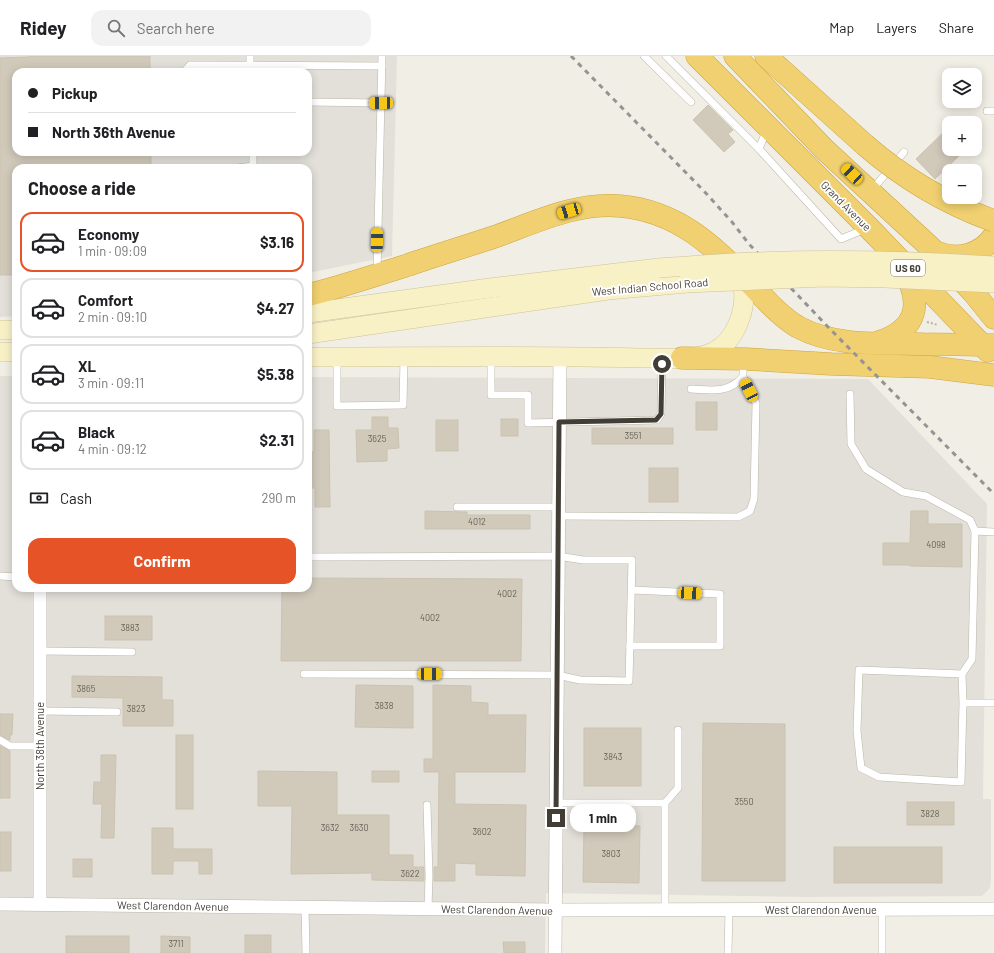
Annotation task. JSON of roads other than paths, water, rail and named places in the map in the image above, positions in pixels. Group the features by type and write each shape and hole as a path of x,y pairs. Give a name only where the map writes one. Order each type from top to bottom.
{"highway":[{"name":"Grand Avenue","path":"697,56 990,349"},
{"name":"US 60","path":"735,56 824,149 930,247 973,292 994,318"},
{"path":"766,56 865,146 886,163 910,180 976,215 994,221"},
{"path":"771,131 794,116"},
{"path":"312,294 377,275 563,212 601,206 634,208 669,218 698,235 735,268 781,315 810,333 841,340 990,349"},
{"path":"930,247 939,254 957,257 969,255 988,244 994,236"},
{"path":"877,343 891,338 905,328 913,315 914,310 915,294 913,287 893,253"},
{"path":"672,358 743,368 831,364 930,367 994,375"}],"main road":[{"name":"West Indian School Road","path":"312,312 490,288 659,268 754,262 816,261 879,261 994,266"},
{"path":"312,356 672,358 712,353 724,344 735,330 742,311 743,289 741,279 735,268"},
{"name":"West Indian School Road","path":"312,333 608,290 687,283 824,277 893,278 994,283"},
{"path":"0,330 12,330"},
{"path":"0,352 12,352"}],"street":[{"path":"555,953 560,357"},
{"name":"North 38th Avenue","path":"40,592 40,904"},
{"name":"West Clarendon Avenue","path":"0,904 555,910 994,909"}],"lane":[{"path":"250,56 250,68"},
{"path":"377,275 382,56"},
{"path":"644,56 691,102"},
{"path":"666,56 759,149 841,239 868,227"},
{"path":"187,68 190,65 235,68"},
{"path":"294,68 382,66"},
{"path":"312,102 381,103"},
{"path":"759,149 771,131"},
{"path":"871,192 904,152"},
{"path":"337,357 337,406 403,405 404,357"},
{"path":"491,357 491,395 528,396 528,423 656,420 661,414 672,358"},
{"path":"691,389 722,390 736,385 743,368"},
{"path":"457,506 738,517 750,511 754,499 756,403 743,368"},
{"path":"850,394 851,444 866,468 903,492 926,496 970,520 975,531 972,659 962,674 963,703 961,782 879,777 861,768 857,731 859,670 962,674"},
{"path":"975,531 994,532"},
{"path":"304,674 557,675 580,680 629,681 632,560 583,560 558,556 312,557"},
{"path":"0,576 12,577"},
{"path":"630,646 720,646 720,594 632,590"},
{"path":"40,651 132,652"},
{"path":"963,703 994,703"},
{"path":"40,711 117,712"},
{"path":"666,910 665,803 678,788 678,730"},
{"path":"0,740 10,746 40,746"},
{"path":"556,803 665,803"},
{"path":"427,805 429,876 428,909"},
{"path":"305,907 306,953"},
{"path":"728,953 729,910"},
{"path":"882,910 882,953"}],"railway":[{"path":"571,56 703,190 732,222 749,244 829,328 994,494"}]}
